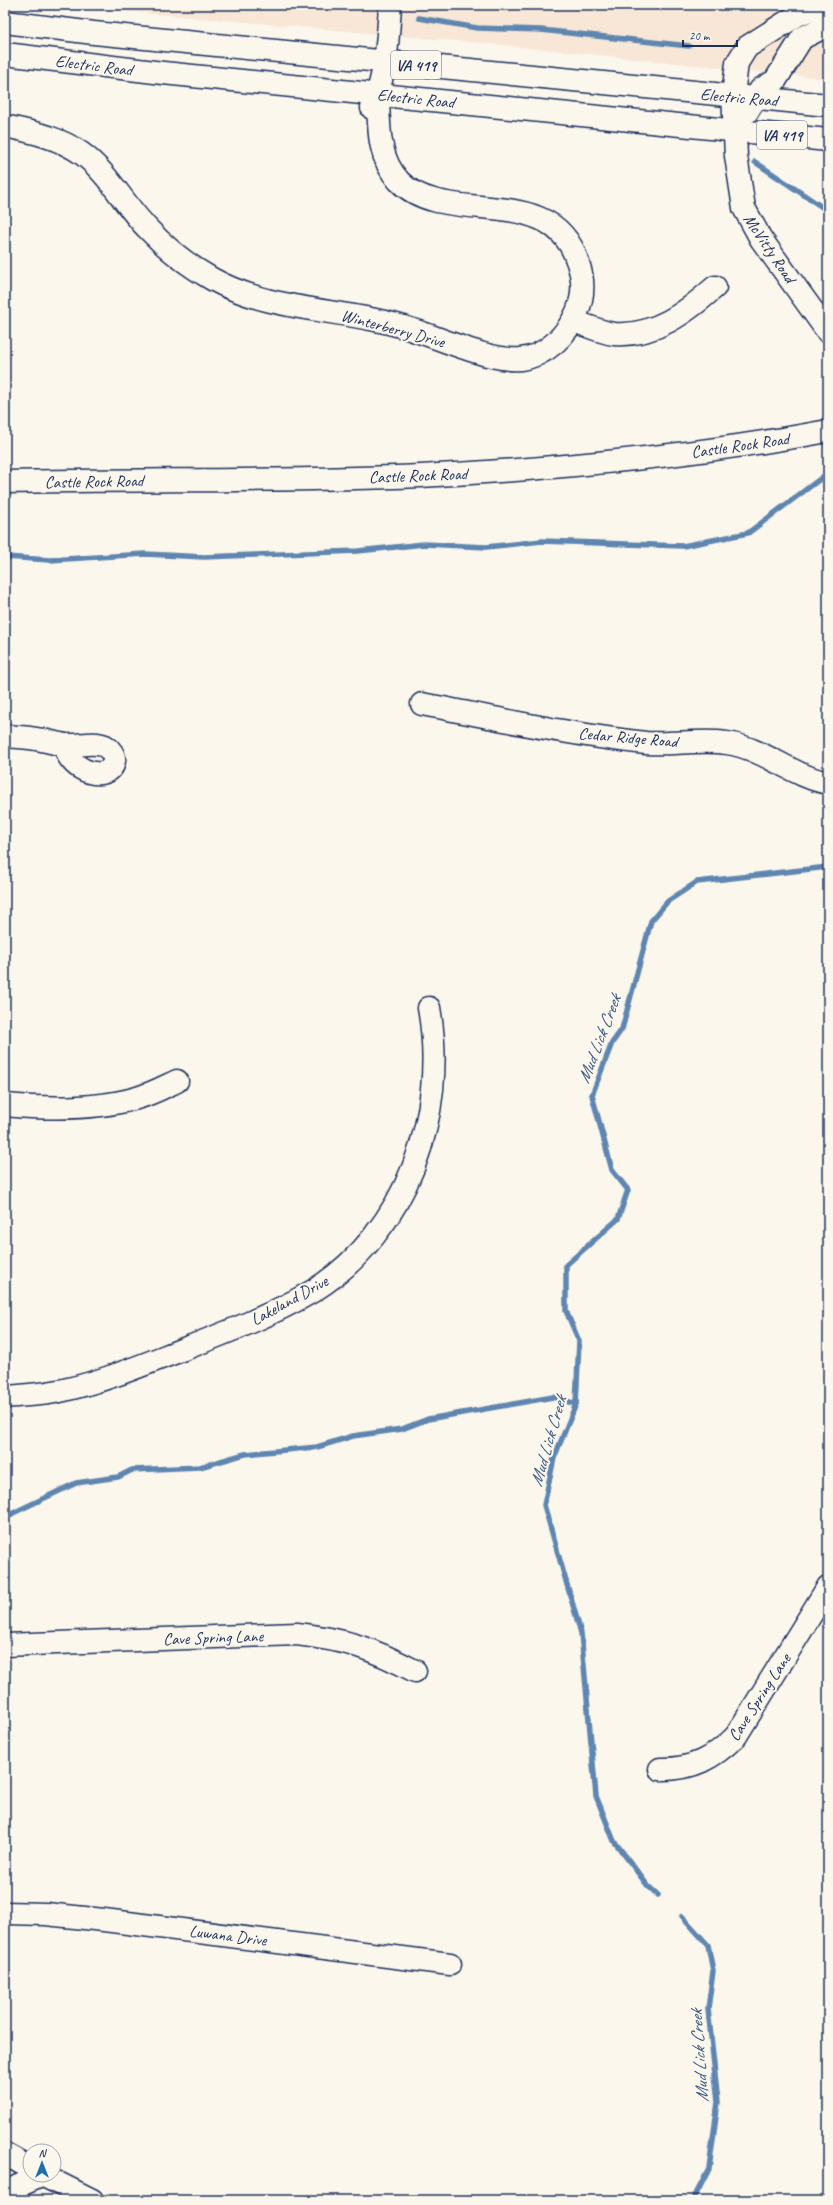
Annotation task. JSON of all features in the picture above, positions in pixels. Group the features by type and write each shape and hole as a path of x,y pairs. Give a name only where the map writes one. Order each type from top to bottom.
{"street":[{"path":"378,94 385,62 390,5"},
{"name":"McVitty Road","path":"824,5 799,14 746,47 738,63 733,95 736,130 736,156 744,208 761,238 828,332"},
{"name":"Electric Road","path":"5,22 94,33 690,93 733,95 828,105"},
{"path":"736,130 761,89 775,81 802,38 828,25"},
{"name":"Electric Road","path":"5,54 163,73 828,140"},
{"name":"Winterberry Drive","path":"5,126 61,141 82,154 100,169 147,229 158,239 188,264 214,280 249,295 383,321 504,358 521,359 546,350 561,337 573,320 583,292 582,276 576,253 566,238 554,226 521,212 445,202 412,190 393,190 378,177 368,153 368,119 378,94"},
{"path":"573,320 614,334 632,333 654,328 675,319 692,308 715,287"},
{"name":"Castle Rock Road","path":"5,482 418,476 546,468 626,460 772,441 828,430"},
{"name":"Cedar Ridge Road","path":"422,704 574,733 647,743 704,741 728,743 750,749 786,767 828,783"},
{"path":"5,736 34,738 65,745"},
{"name":"Lakeland Drive","path":"5,1397 63,1390 91,1383 228,1332 277,1310 314,1290 347,1265 384,1223 402,1193 424,1140 431,1092 434,1056 429,1008"},
{"path":"5,1105 76,1107 111,1104 138,1098 177,1081"},
{"name":"Cave Spring Lane","path":"660,1769 691,1766 722,1750 736,1736 828,1587"},
{"name":"Cave Spring Lane","path":"5,1645 297,1634 331,1638 359,1645 379,1652 415,1671"},
{"name":"Luwana Drive","path":"5,1913 46,1914 104,1920 450,1964"},
{"path":"5,2154 22,2164"},
{"path":"5,2192 25,2183"},
{"path":"59,2183 92,2200"}],"shaded area":[{"path":"55,5 828,5 828,79 502,45"}],"waterway":[{"path":"419,18 477,28 541,30 689,46"},
{"path":"755,162 828,211"},
{"path":"5,557 50,560 145,554 204,557 358,551 424,544 486,547 542,541 683,546 748,533 828,473"},
{"name":"Mud Lick Creek","path":"658,1895 648,1886 614,1841 596,1796 581,1633 544,1505 554,1458 576,1404 579,1341 566,1311 566,1265 618,1219 628,1190 612,1170 592,1095 612,1043 622,1029 651,921 668,901 697,882 828,867"},
{"path":"5,1519 13,1513 76,1483 118,1477 132,1470 200,1467 245,1454 317,1447 353,1436 402,1429 428,1419 553,1397 576,1404"},
{"name":"Mud Lick Creek","path":"682,1916 708,1945 713,1971 708,2009 718,2102 709,2169 693,2200"}]}
